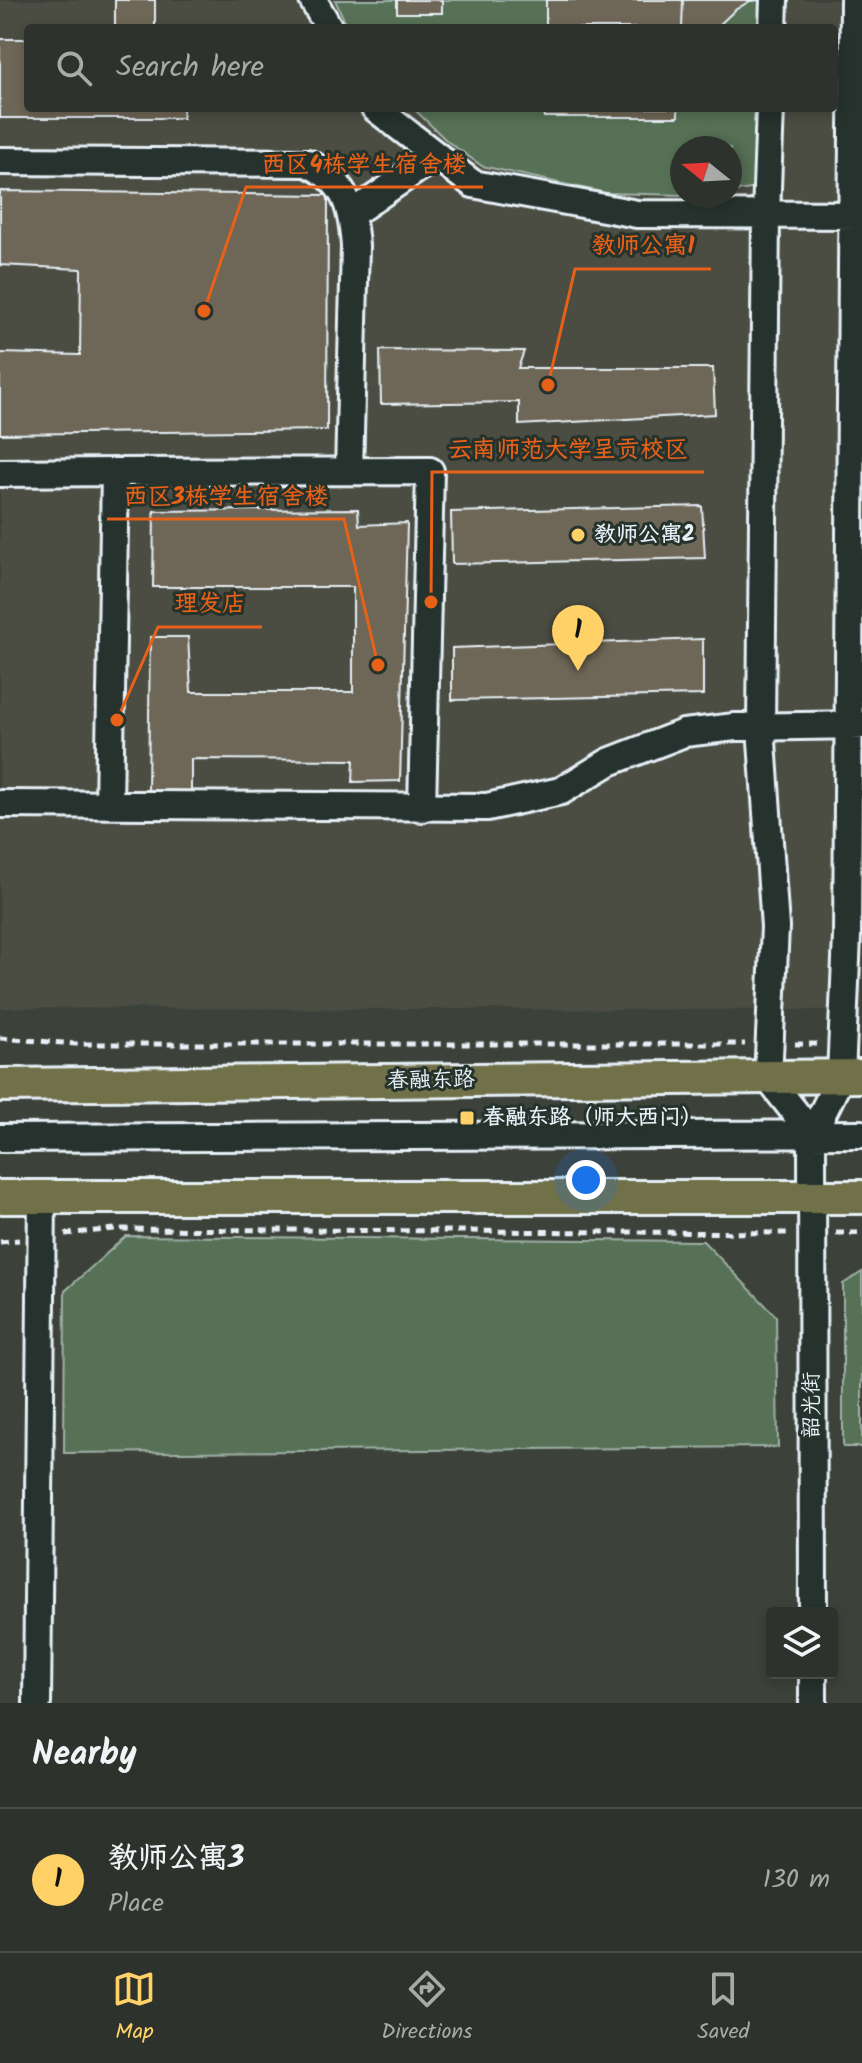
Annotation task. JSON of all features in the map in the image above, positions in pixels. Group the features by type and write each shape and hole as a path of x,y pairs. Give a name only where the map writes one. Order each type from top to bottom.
{"main road":[{"name":"春融东路","path":"0,1085 852,1076"},
{"path":"0,1197 862,1197"}],"street":[{"path":"313,0 327,24"},
{"path":"773,24 774,0"},
{"path":"812,1134 852,1076 843,1044 855,725 857,215 854,0"},
{"path":"380,112 473,184 637,214 857,215"},
{"path":"770,112 761,727 775,927 768,1078 812,1134"},
{"path":"353,213 436,156"},
{"path":"0,161 307,163 322,170 342,192 353,213 355,246 349,471"},
{"path":"0,473 430,471 422,808"},
{"path":"109,804 115,472"},
{"path":"0,804 487,807 561,791 609,762 684,733 855,725"},
{"name":"韶光街","path":"812,1134 813,1607"},
{"path":"0,1138 862,1134"},
{"path":"37,1703 42,1197"},
{"path":"813,1679 813,1703"}],"path":[{"path":"0,1038 76,1044 843,1044"},
{"path":"0,1242 115,1229 862,1233"}],"shaded area":[{"path":"0,0 862,0 862,1010 0,1008"}],"green space":[{"path":"335,0 773,0 773,24 346,24"},
{"path":"417,112 772,112 772,186 742,190 742,136 670,136 670,195 606,193 482,166 447,141"},
{"path":"126,1236 703,1241 776,1316 778,1447 64,1453 65,1291"},
{"path":"862,1272 862,1447 843,1447 843,1284"}],"building":[{"path":"115,0 155,0 155,24 115,24"},
{"path":"397,0 442,0 442,13 397,13"},
{"path":"546,0 683,0 682,24 546,24"},
{"path":"683,0 760,0 750,1 735,10 720,24 682,24"},
{"path":"0,39 24,39 24,112 183,112 183,118 0,118"},
{"path":"544,112 678,112 678,117 544,117"},
{"path":"0,191 328,195 327,430 0,434 0,353 80,355 81,269 0,265"},
{"path":"380,350 524,351 518,368 713,368 715,414 519,425 519,402 381,404"},
{"name":"教师公寓2","path":"702,506 705,558 452,564 451,512"},
{"path":"358,509 359,525 407,523 400,781 353,782 354,760 191,759 191,793 148,793 150,637 188,637 191,692 353,692 353,587 153,587 154,511"},
{"path":"703,639 703,695 452,700 452,648"}],"place":[{"name":"西区4栋学生宿舍楼","path":"204,311"},
{"name":"教师公寓1","path":"548,385"},
{"name":"教师公寓2","path":"578,535"},
{"name":"云南师范大学呈贡校区","path":"431,602"},
{"name":"西区3栋学生宿舍楼","path":"378,665"},
{"name":"教师公寓3","path":"578,671"},
{"name":"理发店","path":"117,720"},
{"name":"春融东路（师大西门）","path":"467,1118"}]}
